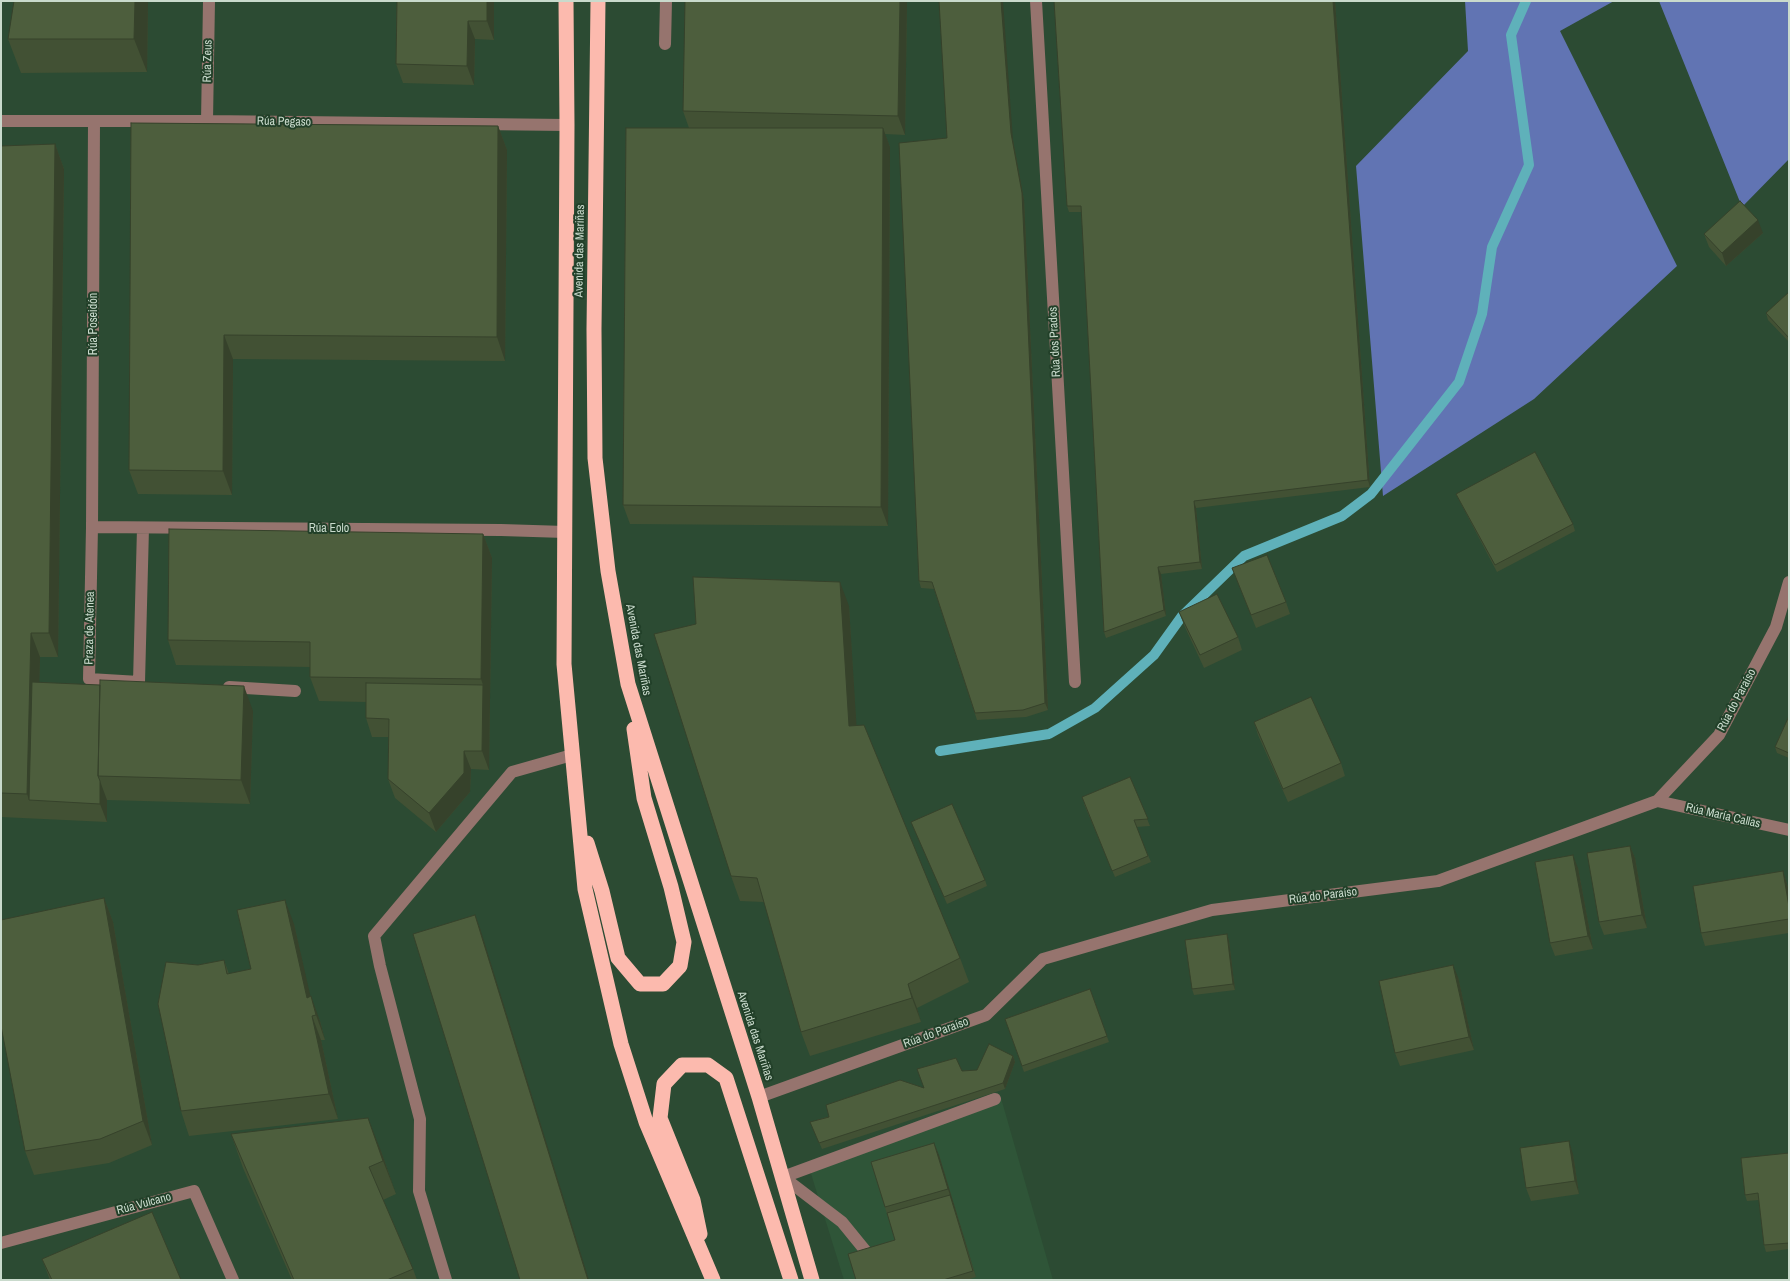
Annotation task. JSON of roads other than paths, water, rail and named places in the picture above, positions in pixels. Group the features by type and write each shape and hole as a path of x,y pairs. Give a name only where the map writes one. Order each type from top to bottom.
{"highway":[{"name":"Avenida das Mariñas","path":"566,1 564,664 585,889 621,1044 646,1122 710,1274"},
{"name":"Avenida das Mariñas","path":"598,1 594,329 595,458 608,571 628,684 759,1098 812,1280"},
{"path":"578,816 602,891 618,958 640,984 663,984 680,966 684,942 671,886 644,798 628,684"},
{"path":"710,1274 693,1200 660,1118 664,1084 682,1065 708,1065 726,1078 791,1280"}],"street":[{"name":"Rúa Zeus","path":"208,121 209,1"},
{"path":"665,44 666,1"},
{"name":"Rúa dos Prados","path":"1036,1 1075,682"},
{"name":"Rúa Pegaso","path":"1,121 567,125"},
{"name":"Rúa Poseidón","path":"92,527 94,122"},
{"name":"Rúa Eolo","path":"92,527 565,532"},
{"name":"Praza de Atenea","path":"92,527 89,679 144,682 143,528"},
{"name":"Rúa do Paraíso","path":"759,1098 986,1015 1043,959 1212,910 1438,881 1657,801 1719,735 1776,628 1789,582"},
{"path":"217,687 295,691"},
{"path":"446,1280 419,1191 420,1119 374,936 512,772 572,755"},
{"name":"Rúa María Callas","path":"1657,801 1789,830"},
{"path":"782,1177 995,1099"},
{"path":"782,1177 842,1222 886,1276 886,1280"},
{"name":"Rúa Vulcano","path":"1,1243 194,1191 234,1280"}],"waterway":[{"path":"940,751 1049,734 1095,708 1154,655 1182,616 1244,556 1342,516 1371,494 1459,382 1482,314 1492,247 1529,165 1511,35 1526,1"}]}
